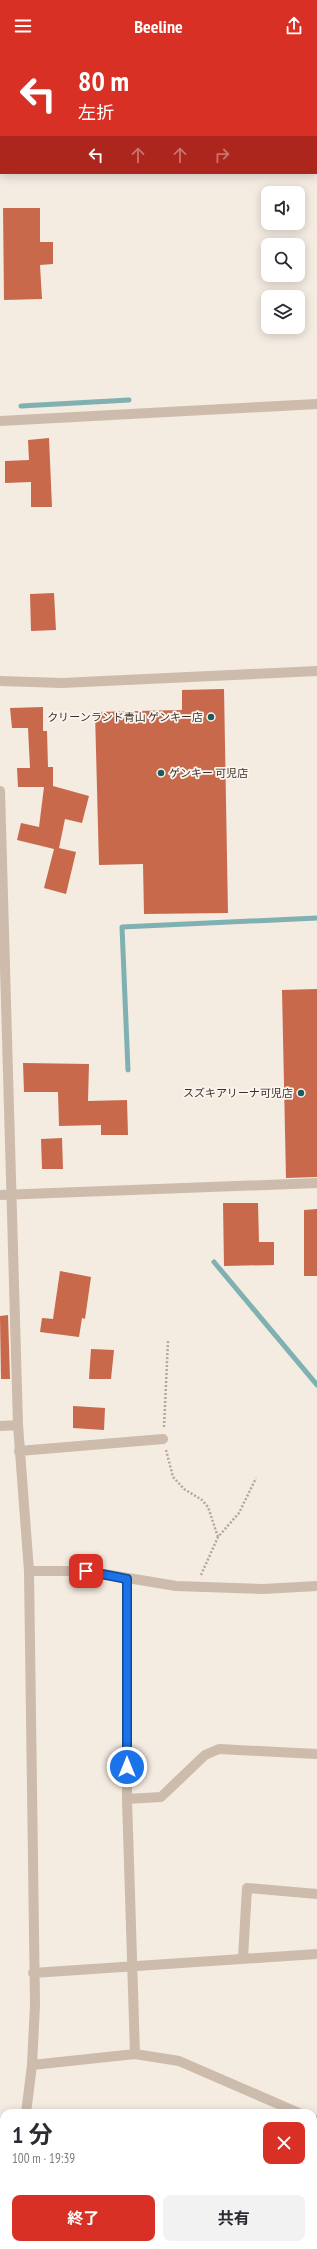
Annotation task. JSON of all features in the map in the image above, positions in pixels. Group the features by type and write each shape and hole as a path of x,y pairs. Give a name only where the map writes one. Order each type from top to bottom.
{"street":[{"path":"0,420 317,404"},
{"path":"0,681 62,683 317,671"},
{"path":"0,791 18,1425 29,1571 35,2005 32,2065 26,2109"},
{"path":"0,1195 317,1183"},
{"path":"0,1426 18,1425"},
{"path":"20,1451 163,1439"},
{"path":"29,1571 86,1571 127,1579 195,1586 263,1588 317,1586"},
{"path":"127,1579 127,1799 135,2054"},
{"path":"127,1799 161,1797 205,1755 219,1749 317,1754"},
{"path":"243,1958 247,1888 317,1894"},
{"path":"34,1973 317,1954"},
{"path":"32,2065 135,2054 179,2061 290,2109"}],"path":[{"path":"168,1341 163,1439 173,1477 184,1489 202,1500 208,1507 218,1536"},
{"path":"195,1586 218,1536 239,1513 256,1478"}],"building":[{"path":"3,208 40,208 40,242 53,242 53,264 40,265 42,299 4,300"},
{"path":"49,438 52,507 31,507 31,482 5,483 5,461 29,460 28,440"},
{"path":"54,593 56,630 31,631 30,594"},
{"name":"ゲンキー 可児店","path":"224,689 228,913 144,914 143,864 99,865 95,712 182,710 182,690"},
{"path":"43,707 43,731 47,731 48,767 53,767 53,786 89,796 82,823 65,819 59,848 76,852 66,894 44,888 54,849 17,840 21,823 39,827 44,787 18,787 17,768 30,768 28,728 12,728 10,708"},
{"name":"スズキアリーナ可児店","path":"317,989 317,1177 286,1178 282,990"},
{"path":"23,1063 89,1064 88,1101 127,1100 128,1135 101,1135 101,1125 59,1126 58,1092 24,1092"},
{"path":"62,1138 63,1169 42,1169 41,1139"},
{"path":"223,1203 258,1203 259,1242 274,1242 274,1265 224,1266"},
{"path":"317,1209 317,1276 304,1276 304,1210"},
{"path":"60,1271 91,1277 85,1319 82,1318 79,1337 40,1332 42,1318 53,1319"},
{"path":"8,1315 10,1379 1,1379 0,1316"},
{"path":"91,1349 114,1350 111,1379 89,1379"},
{"path":"73,1406 105,1408 104,1430 73,1428"}],"waterway":[{"path":"21,406 129,400"},
{"path":"128,1070 122,927 317,918"},
{"path":"214,1262 317,1385"}],"place":[{"name":"クリーンランド青山 ゲンキー店","path":"211,717"},
{"name":"ゲンキー 可児店","path":"161,773"},
{"name":"スズキアリーナ可児店","path":"301,1093"}],"route":[{"path":"86,1571 127,1579 127,1767"}]}
